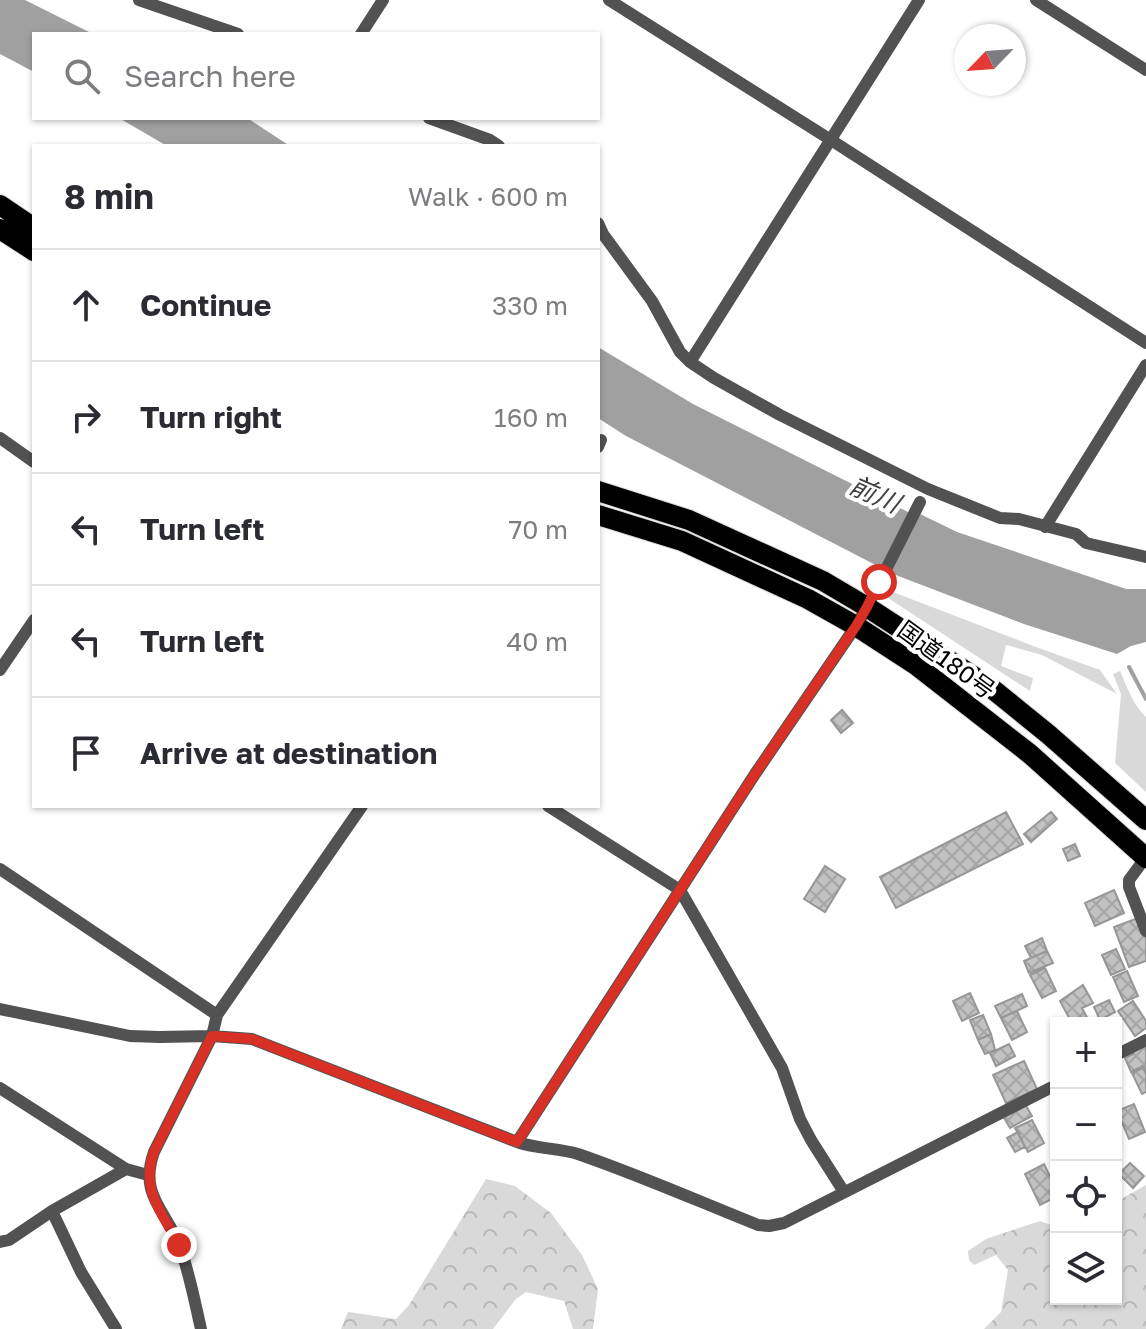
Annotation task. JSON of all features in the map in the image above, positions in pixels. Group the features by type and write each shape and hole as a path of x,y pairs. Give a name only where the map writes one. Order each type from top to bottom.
{"highway":[{"path":"0,205 32,227"},
{"path":"0,229 32,250"},
{"name":"国道180号","path":"600,492 689,520 823,581 867,607 990,687 1146,820"},
{"name":"国道180号","path":"600,516 682,541 808,599 856,626 916,665 1030,754 1146,858"}],"street":[{"path":"139,0 232,32"},
{"path":"362,32 383,0"},
{"path":"609,0 1146,343"},
{"path":"690,362 919,0"},
{"path":"1036,0 1146,70"},
{"path":"435,120 496,144"},
{"path":"600,227 652,301 680,352 714,378 780,415 928,489 1000,518 1019,519 1076,534 1086,543 1146,557"},
{"path":"1045,527 1146,365"},
{"path":"0,438 32,461"},
{"path":"517,1142 755,774 856,626 919,504"},
{"path":"0,670 32,623"},
{"path":"201,1329 187,1267 149,1184 154,1152 212,1036 217,1015 361,808"},
{"path":"551,808 680,890 782,1068 800,1119 844,1192"},
{"path":"1146,858 1129,880 1146,931"},
{"path":"0,869 217,1015"},
{"path":"0,1009 130,1036 252,1039 517,1142 573,1153 758,1225 769,1226 784,1223 1050,1088"},
{"path":"1122,1052 1146,1040"},
{"path":"0,1088 126,1169 148,1175"},
{"path":"0,1242 9,1240 52,1211 126,1169"},
{"path":"52,1211 81,1272 116,1329"}],"green space":[{"path":"885,589 1100,670 1117,694 1042,655 1006,645 1001,666 1033,678 1030,691 879,592"},
{"path":"1120,671 1134,701 1146,717 1146,792 1115,763 1121,694 1113,674"},
{"path":"486,1179 515,1186 551,1213 582,1255 598,1289 593,1329 573,1329 564,1301 526,1292 516,1299 493,1329 341,1329 348,1312 396,1319 409,1305"},
{"path":"1146,1185 1146,1329 984,1329 1001,1312 1008,1270 996,1255 974,1265 969,1260 968,1251 986,1239 1040,1221 1050,1225 1050,1305 1122,1305 1123,1198"}],"shaded area":[{"path":"0,0 25,0 89,32 32,32 32,71 0,54"},
{"path":"122,120 250,120 287,144 164,144"},
{"path":"600,348 693,404 910,513 918,513 957,532 1126,589 1146,589 1146,642 1117,654 1024,624 893,574 626,436 600,419"}],"building":[{"path":"842,710 853,723 841,733 831,720"},
{"path":"1006,812 1023,844 896,908 880,877"},
{"path":"1051,812 1057,819 1031,842 1024,834"},
{"path":"1075,844 1080,856 1068,861 1063,849"},
{"path":"825,866 845,879 825,912 804,899"},
{"path":"1114,890 1124,913 1095,926 1085,903"},
{"path":"1138,918 1146,939 1146,961 1129,967 1114,927"},
{"path":"1042,938 1047,951 1031,958 1025,946"},
{"path":"1116,949 1125,969 1111,975 1102,955"},
{"path":"1047,951 1053,963 1029,973 1024,961"},
{"path":"1045,968 1056,991 1042,998 1030,975"},
{"path":"1127,971 1138,996 1124,1002 1113,977"},
{"path":"1083,985 1093,1003 1082,1008 1087,1017 1069,1017 1060,1001"},
{"path":"970,993 979,1013 962,1021 953,1001"},
{"path":"1022,994 1027,1006 1001,1018 995,1006"},
{"path":"1109,1000 1115,1012 1099,1017 1094,1007"},
{"path":"1133,1001 1146,1021 1146,1028 1135,1036 1118,1011"},
{"path":"1017,1011 1027,1032 1012,1040 1001,1018"},
{"path":"983,1015 991,1034 978,1040 970,1020"},
{"path":"991,1034 995,1050 985,1054 978,1040"},
{"path":"1146,1042 1146,1071 1143,1066 1131,1072 1125,1058 1133,1054 1131,1050"},
{"path":"1009,1044 1015,1056 996,1066 990,1053"},
{"path":"1024,1061 1037,1089 1006,1103 993,1075"},
{"path":"1143,1068 1146,1092 1142,1094 1132,1073"},
{"path":"1025,1104 1032,1116 1010,1128 1003,1116"},
{"path":"1134,1104 1145,1132 1129,1139 1122,1123 1122,1109"},
{"path":"1032,1120 1044,1143 1028,1152 1015,1128"},
{"path":"1018,1132 1025,1147 1015,1152 1007,1138"},
{"path":"1130,1163 1144,1176 1133,1188 1122,1177 1122,1171"},
{"path":"1044,1164 1050,1176 1050,1200 1040,1205 1025,1174"}],"waterway":[{"path":"1129,667 1146,699"}],"route":[{"path":"179,1245 149,1184 149,1165 212,1036 252,1039 517,1142 755,774 856,626 879,582"}],"water label":[{"name":"前川","path":"875,494"}]}
